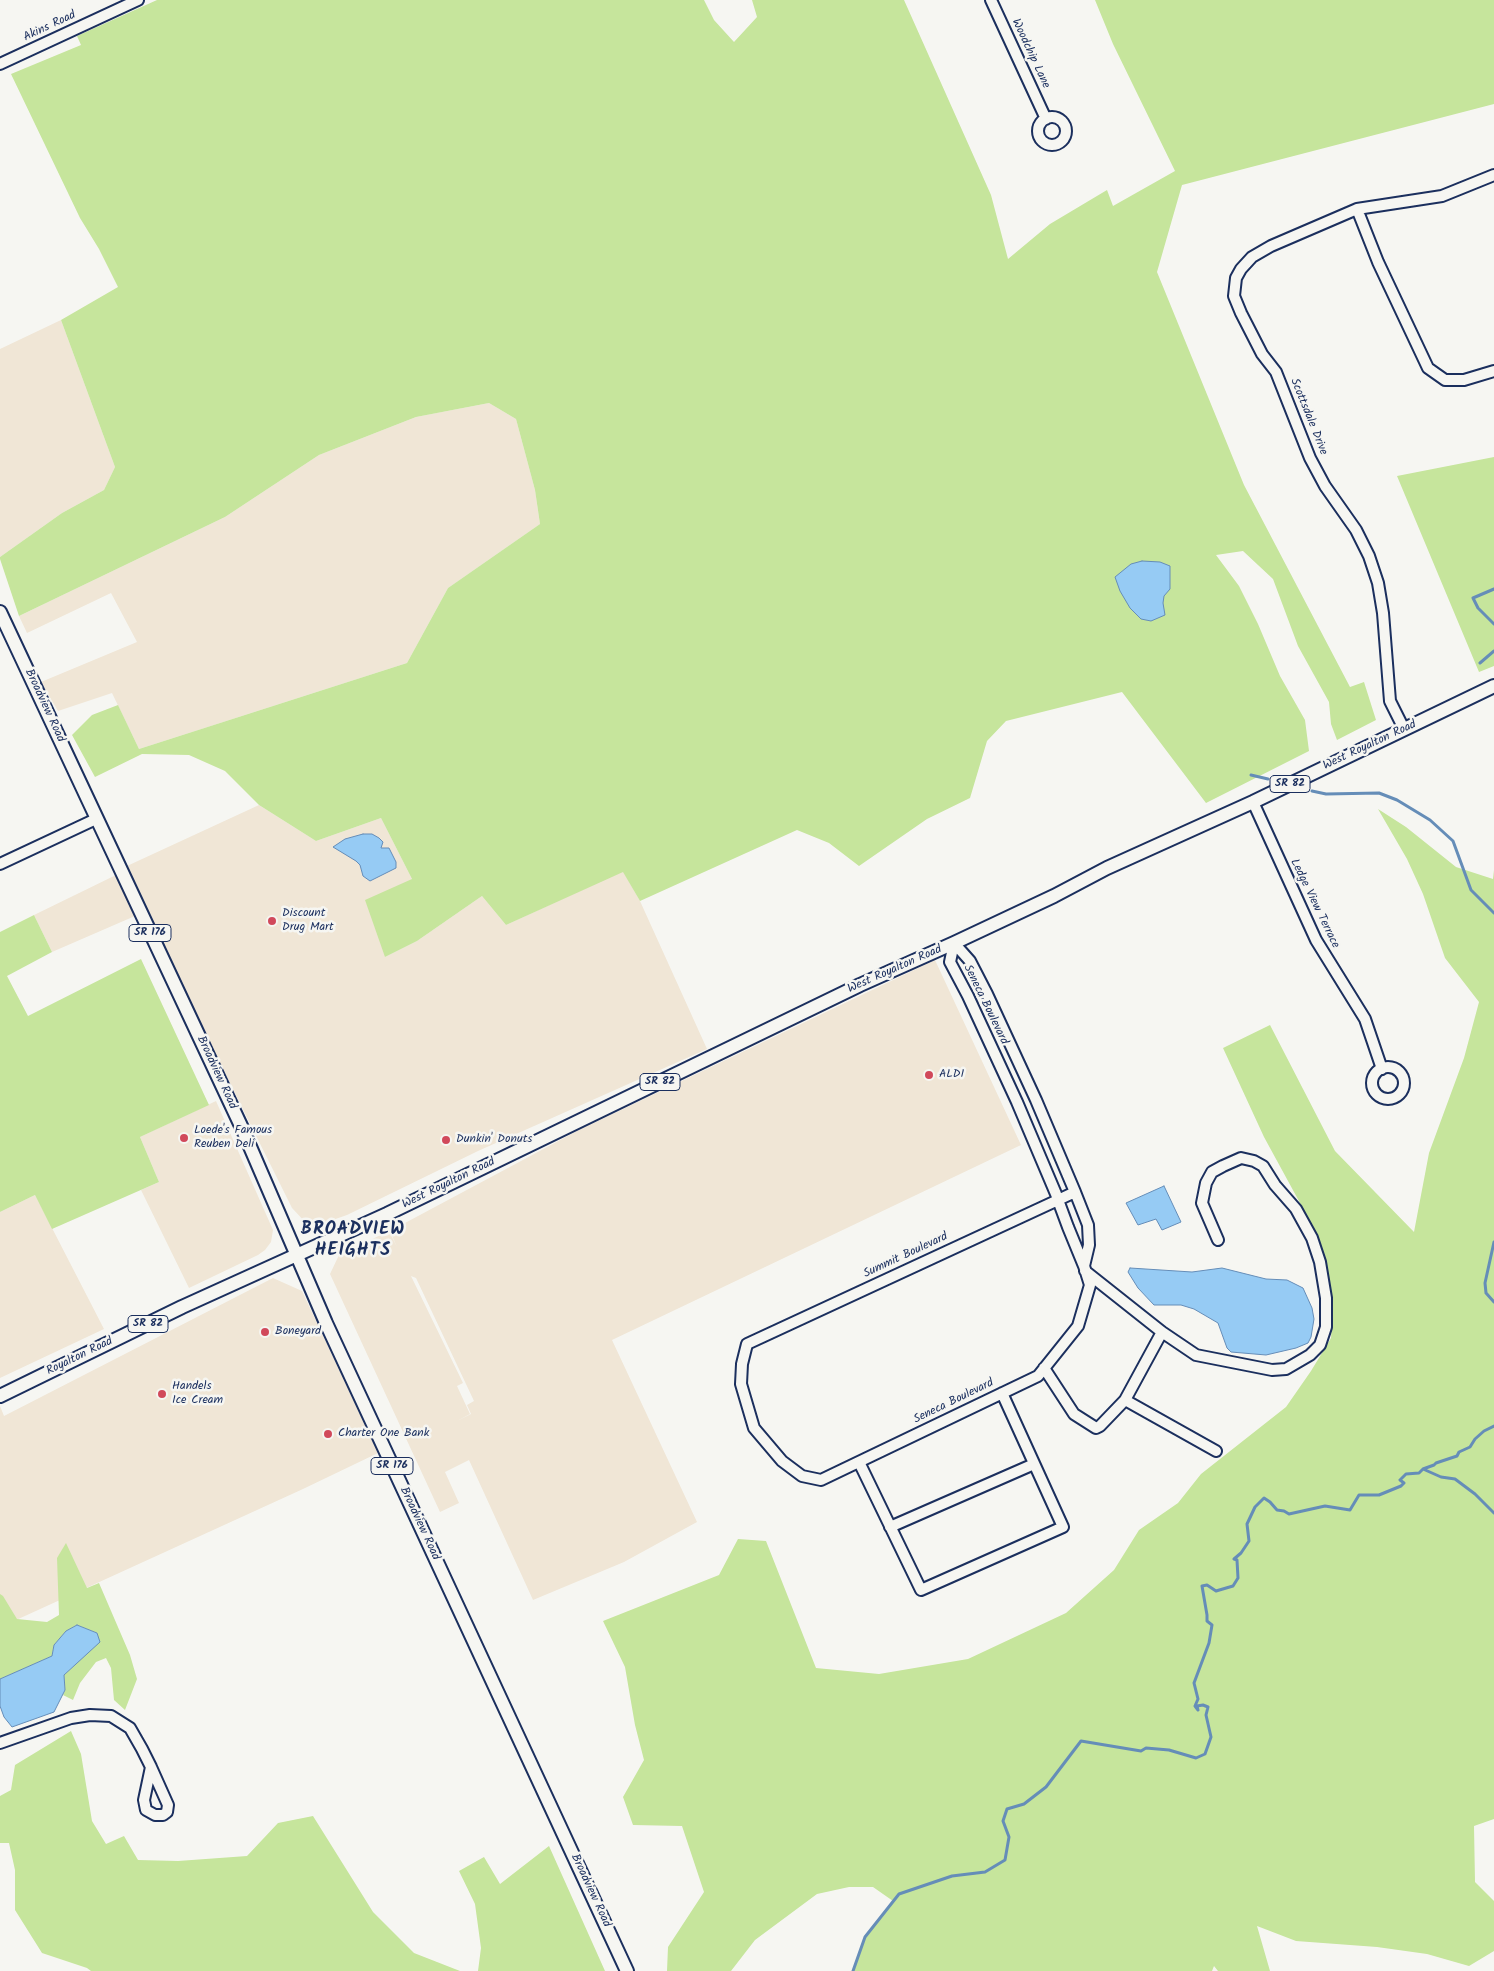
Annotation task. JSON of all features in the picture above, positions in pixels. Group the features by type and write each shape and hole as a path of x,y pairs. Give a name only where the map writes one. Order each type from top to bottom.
{"main road":[{"name":"Broadview Road","path":"0,612 242,1128 330,1331 627,1971"},
{"name":"West Royalton Road","path":"297,1255 587,1118 868,981 1054,896 1107,868 1253,802 1494,686"},
{"name":"Royalton Road","path":"0,1396 297,1255"}],"street":[{"name":"Akins Road","path":"0,64 138,0"},
{"name":"Woodchip Lane","path":"991,0 1046,118"},
{"name":"Scottsdale Drive","path":"1404,729 1390,701 1384,613 1378,583 1368,556 1356,530 1325,486 1310,458 1276,372 1262,354 1241,313 1234,296 1236,278 1240,269 1252,257 1271,246 1357,209 1442,196 1494,175"},
{"path":"1357,209 1375,255 1428,368 1445,380 1464,380 1494,371"},
{"name":"Ledge View Terrace","path":"1253,802 1313,935 1365,1019 1382,1069"},
{"path":"0,864 96,818"},
{"name":"Seneca Boulevard","path":"954,943 970,961 987,994 1075,1192 1088,1225 1089,1245 1085,1268"},
{"name":"Seneca Boulevard","path":"821,1480 1038,1376 1078,1326 1090,1285 1058,1200 1016,1102 968,996 950,962 954,943"},
{"path":"1085,1268 1162,1332 1196,1355 1272,1370 1286,1369 1310,1355 1320,1346 1326,1327 1326,1298 1320,1262 1312,1238 1296,1209 1274,1185 1263,1166 1254,1161 1241,1158 1222,1166 1212,1172 1206,1184 1202,1203 1218,1240"},
{"name":"Summit Boulevard","path":"821,1480 802,1476 782,1461 754,1428 741,1384 742,1364 747,1344 1075,1192"},
{"path":"1044,1368 1074,1414 1096,1428 1125,1400 1162,1332"},
{"path":"859,1462 920,1590 1063,1527 1002,1393"},
{"path":"1125,1400 1216,1451"},
{"path":"890,1527 1034,1464"},
{"path":"0,1743 71,1718 90,1715 111,1716 130,1728 151,1767"}],"shaded area":[{"path":"61,320 115,467 104,490 62,513 0,557 0,349"},
{"path":"489,403 516,419 535,490 540,524 448,588 407,663 139,749 112,693 58,711 41,682 137,642 111,593 27,633 19,616 225,517 319,455 416,417"},
{"path":"259,805 316,841 381,818 412,879 385,957 417,941 482,896 506,925 623,871 640,901 707,1049 478,1151 347,1215 321,1224 307,1224 292,1208 204,1031 127,866"},
{"path":"116,875 135,916 52,952 34,915"},
{"path":"935,960 1021,1145 612,1340 697,1522 624,1562 533,1600 469,1460 445,1472 459,1503 440,1512 330,1274 339,1255 389,1231 397,1247 390,1231 579,1130","holes":["411,1276 416,1278 474,1401 467,1405 471,1414 457,1421 470,1414 457,1386 463,1383"]},
{"path":"216,1101 273,1230 271,1242 258,1255 189,1288 141,1190 159,1182 140,1137"},
{"path":"35,1195 104,1329 0,1378 0,1212"},
{"path":"273,1278 302,1291 378,1453 3,1626 0,1620 0,1406 4,1416"}],"green space":[{"path":"157,0 704,0 714,20 734,42 757,17 752,0 904,0 991,195 1008,259 1050,224 1107,190 1113,206 1175,171 1113,44 1095,0 1494,0 1494,104 1182,185 1157,272 1244,485 1350,687 1364,682 1376,720 1337,740 1331,724 1329,702 1298,646 1273,579 1243,551 1216,555 1239,586 1258,624 1280,676 1305,720 1309,751 1206,803 1122,692 1006,721 987,741 970,798 927,819 859,866 829,843 797,830 640,901 623,872 506,925 482,896 417,941 385,957 365,900 412,879 381,818 316,841 259,805 225,771 189,755 142,754 95,777 72,735 92,715 118,705 139,749 407,663 448,588 540,524 535,490 516,419 489,403 416,417 319,455 225,517 19,616 0,559 0,557 62,513 104,490 115,467 61,320 118,287 99,249 80,218 11,74 81,45 77,36"},
{"path":"1494,457 1494,666 1479,672 1397,476"},
{"path":"1378,809 1406,827 1456,867 1493,879 1494,870 1494,1819 1474,1826 1475,1882 1494,1901 1494,1951 1469,1966 1427,1954 1377,1947 1296,1941 1257,1926 1270,1971 1218,1971 1214,1966 1212,1971 853,1971 865,1937 893,1901 873,1887 849,1887 817,1894 755,1940 731,1971 667,1971 668,1947 704,1892 682,1826 633,1825 623,1797 644,1760 635,1725 625,1667 603,1621 719,1575 738,1539 766,1541 816,1668 879,1674 968,1659 1066,1613 1114,1570 1139,1530 1178,1503 1201,1474 1286,1407 1331,1338 1332,1320 1322,1251 1300,1203 1264,1137 1223,1048 1270,1025 1335,1151 1414,1232 1429,1153 1464,1058 1479,1002 1445,958 1423,894 1407,859"},
{"path":"34,915 52,952 7,976 28,1016 141,959 209,1105 140,1137 159,1182 52,1229 35,1195 0,1212 0,932"},
{"path":"66,1543 87,1588 99,1583 130,1655 137,1679 125,1710 114,1700 111,1668 106,1658 96,1662 80,1683 73,1700 63,1695 65,1690 64,1675 99,1642 97,1633 77,1625 66,1631 54,1645 52,1656 0,1679 0,1594 17,1619 47,1622 59,1615 57,1558"},
{"path":"71,1731 81,1754 92,1821 106,1844 124,1836 138,1860 178,1861 247,1856 278,1823 313,1816 373,1912 414,1953 460,1971 91,1971 42,1953 15,1910 15,1870 9,1843 0,1843 0,1796 11,1790 15,1765"},
{"path":"549,1846 605,1971 478,1971 481,1948 475,1904 459,1871 484,1857 500,1884"}],"water":[{"path":"1142,561 1160,562 1170,566 1170,589 1164,596 1163,603 1165,615 1151,621 1141,619 1130,608 1120,591 1115,577 1131,564"},
{"path":"363,834 372,834 379,838 383,842 381,848 389,848 396,862 396,868 370,881 363,876 360,865 356,861 333,847 345,839"},
{"path":"1164,1186 1181,1222 1162,1230 1156,1219 1138,1225 1126,1203"},
{"path":"1130,1268 1192,1272 1222,1268 1266,1279 1287,1280 1303,1288 1312,1308 1314,1319 1311,1337 1308,1343 1296,1348 1266,1355 1231,1352 1227,1348 1218,1323 1194,1309 1181,1305 1154,1305 1138,1288 1128,1272"},
{"path":"77,1625 97,1633 100,1642 64,1675 65,1690 54,1712 12,1727 4,1717 0,1706 0,1679 52,1656 54,1645 66,1631"}],"waterway":[{"path":"1494,589 1473,598 1478,608 1494,624"},
{"path":"1480,663 1494,651"},
{"path":"1251,775 1268,779"},
{"path":"1312,791 1326,794 1379,793 1397,800 1430,820 1453,841 1471,890 1494,913"},
{"path":"1494,1242 1485,1283 1486,1293 1494,1302"},
{"path":"853,1971 865,1937 899,1894 952,1876 985,1872 1005,1860 1009,1837 1003,1821 1007,1809 1024,1804 1046,1787 1081,1741 1141,1751 1146,1748 1169,1750 1196,1758 1205,1754 1211,1737 1206,1715 1208,1707 1203,1705 1197,1706 1198,1710 1195,1706 1198,1699 1194,1683 1209,1643 1212,1625 1207,1621 1202,1586 1207,1585 1216,1591 1233,1586 1238,1578 1237,1560 1234,1559 1241,1553 1249,1541 1247,1524 1255,1507 1264,1498 1277,1510 1289,1514 1325,1506 1350,1510 1359,1495 1379,1495 1401,1486 1404,1483 1400,1480 1406,1474 1419,1473 1436,1463 1457,1456 1459,1452 1470,1447 1475,1439 1484,1431 1494,1426"},
{"path":"1423,1469 1441,1477 1455,1479 1475,1494 1494,1513"}],"place":[{"name":"Discount Drug Mart","path":"272,921"},
{"name":"ALDI","path":"929,1075"},
{"name":"Loede's Famous Reuben Deli","path":"184,1138"},
{"name":"Dunkin' Donuts","path":"446,1140"},
{"name":"Boneyard","path":"265,1332"},
{"name":"Handels Ice Cream","path":"162,1394"},
{"name":"Charter One Bank","path":"328,1434"}],"district":[{"name":"BROADVIEW HEIGHTS","path":"353,1241"}]}
